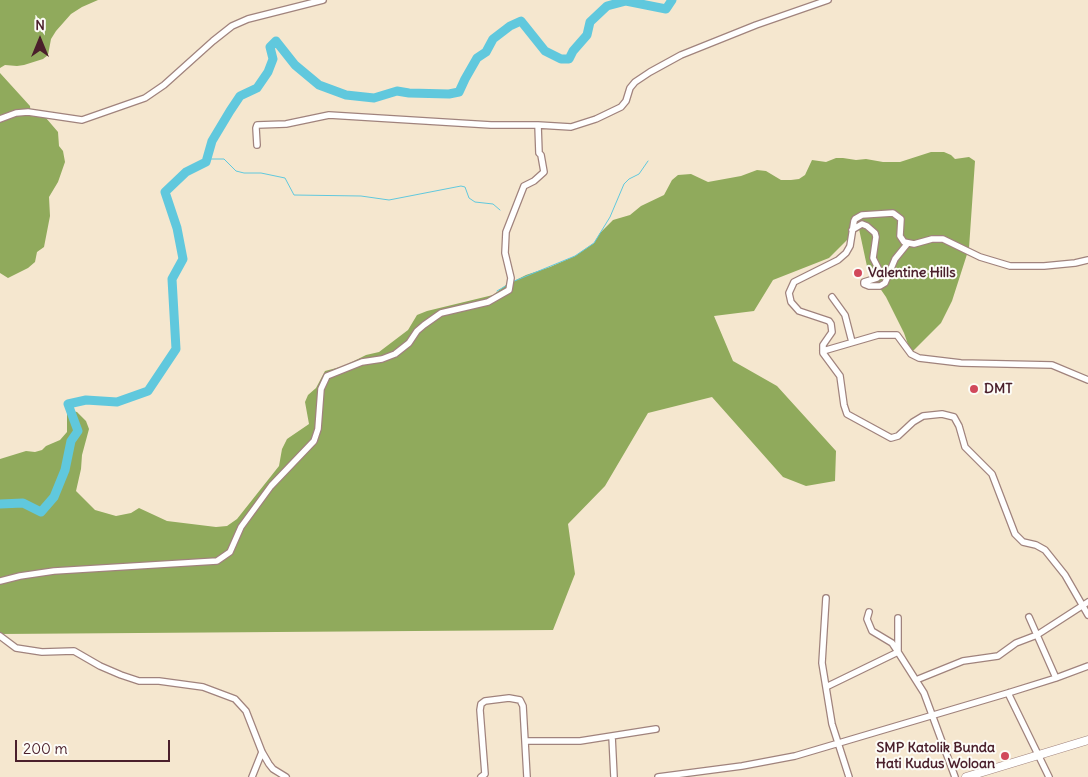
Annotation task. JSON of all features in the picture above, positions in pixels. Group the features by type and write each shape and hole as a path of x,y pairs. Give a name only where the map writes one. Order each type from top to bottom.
{"main road":[{"path":"966,777 1088,740"}],"street":[{"path":"0,119 16,113 28,112 82,120 145,98 170,80 223,33 240,22 323,0"},
{"path":"257,145 257,125 286,124 329,115 492,125 538,124 571,127 596,119 621,107 635,82 681,56 756,25 828,0"},
{"path":"0,582 20,576 54,571 217,561 230,552 241,527 271,486 314,441 318,429 320,389 327,376 362,362 382,359 394,354 409,343 424,324 441,313 488,302 509,290 511,278 505,253 506,232 524,186 534,181 544,172 539,153 538,124"},
{"path":"908,244 901,240 901,219 897,214 858,217 854,221 849,250 842,257 794,282 790,289 791,302 799,311 829,321 831,324 832,332 824,342 823,351 825,357 840,376 844,410 847,414 891,438 898,436 913,422 923,416 942,414 954,417 959,426 965,447 992,474 1015,534 1023,542 1036,545 1045,550 1065,575 1088,615"},
{"path":"852,230 862,224 875,233 873,258 880,272 877,278 864,282 864,284 869,286 877,286 884,282 895,259 908,244 932,239 943,240 980,257 1010,266 1044,266 1088,260"},
{"path":"832,297 845,315 852,342"},
{"path":"823,351 878,335 897,335 911,354 919,358 961,363 1052,365 1088,380"},
{"path":"826,598 822,663 837,743 849,777"},
{"path":"916,680 963,661 998,656 1016,643 1036,635 1088,602"},
{"path":"868,612 867,620 872,631 892,643 924,693 955,777"},
{"path":"1029,617 1056,678"},
{"path":"898,618 898,652"},
{"path":"0,636 16,648 42,652 74,651 100,666 121,675 144,681 204,687 235,699 246,711 262,752 273,769 286,777"},
{"path":"826,687 898,652"},
{"path":"658,777 695,774 742,766 815,750 1008,694 1088,666"},
{"path":"1008,694 1049,777"},
{"path":"481,777 485,774 481,704 509,698 520,700 523,706 527,777"},
{"path":"525,741 573,742 656,729"},
{"path":"612,736 614,777"},
{"path":"252,777 262,752"}],"green space":[{"path":"0,0 98,0 71,14 51,39 48,55 43,59 24,65 5,65 0,68"},
{"path":"0,73 30,106 31,116 46,118 58,132 59,146 63,151 65,162 58,182 49,197 50,216 44,247 37,252 35,262 28,268 8,278 0,273"},
{"path":"931,152 944,152 955,159 969,157 975,161 969,248 952,301 941,323 911,353 904,333 886,297 868,271 856,215 851,236 829,258 773,280 754,311 714,316 733,361 777,386 836,451 835,481 806,486 783,477 712,397 648,413 605,486 568,524 575,574 553,630 0,634 0,459 26,451 35,452 42,450 46,446 60,440 67,432 67,410 77,412 86,421 89,429 82,455 76,491 95,510 116,516 131,513 139,508 167,521 216,527 227,526 237,519 279,466 282,449 287,439 309,424 305,402 308,395 316,388 325,371 344,366 366,355 379,352 408,330 417,315 493,295 506,285 526,275 575,256 594,243 600,233 613,220 630,215 641,206 664,195 672,180 678,175 691,174 708,182 741,176 757,170 766,171 781,180 791,180 799,179 805,175 812,160 826,162 836,158 843,158 900,162"}],"waterway":[{"path":"0,504 23,503 41,512 54,497 65,470 71,441 78,431 68,404 86,400 117,402 148,391 176,349 172,279 183,259 177,228 165,192 186,172 206,162 212,141 240,96 257,88 268,72 273,59 270,47 276,41 295,65 319,85 346,95 374,98 397,91 449,94 459,92 477,58 486,52 493,39 510,26 521,21 545,51 561,59 569,59 573,51 587,35 590,22 607,6 626,1 666,9 672,0"},
{"path":"207,159 224,159 236,171 244,173 261,173 285,178 294,195 361,196 389,200 461,186 465,187 469,198 475,202 493,204 500,210"},
{"path":"512,282 575,256 594,243 610,217 624,184 639,174 648,161"},
{"path":"497,291 509,284"}],"place":[{"name":"Valentine Hills","path":"858,273"},
{"name":"DMT","path":"974,389"},
{"name":"SMP Katolik Bunda Hati Kudus Woloan","path":"1005,756"}]}
